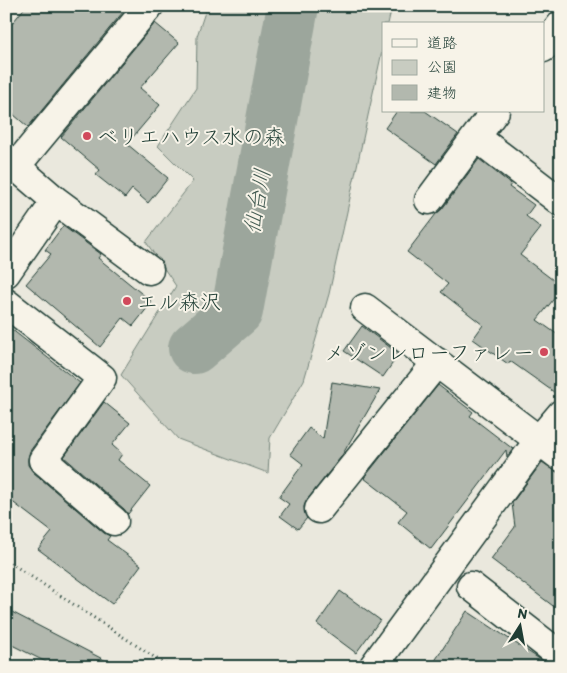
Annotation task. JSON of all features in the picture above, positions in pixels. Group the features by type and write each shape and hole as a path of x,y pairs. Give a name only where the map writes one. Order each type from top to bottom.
{"street":[{"path":"149,6 9,161 56,201 149,270"},
{"path":"544,47 561,25"},
{"path":"429,200 494,112"},
{"path":"476,137 561,202"},
{"path":"6,273 56,201"},
{"path":"6,302 102,378 43,460 114,521"},
{"path":"366,308 561,456"},
{"path":"319,509 437,362"},
{"path":"373,667 539,440 561,414"},
{"path":"471,586 561,656"}],"path":[{"path":"6,560 169,667"},
{"path":"180,667 186,664 193,667"}],"green space":[{"path":"207,6 275,6 213,306 181,334 203,368 260,320 312,6 392,6 388,22 382,22 382,52 329,294 304,380 270,438 268,473 178,439 121,375 176,286 146,242 193,181 158,146 196,88 197,36"}],"building":[{"path":"26,6 128,6 28,127 6,108 6,31"},
{"path":"155,23 179,43 140,88 160,105 127,144 168,178 148,203 132,189 125,198 96,175 100,170 61,137"},
{"path":"396,112 426,112 458,134 436,164 385,128"},
{"path":"479,159 511,184 509,187 534,205 526,216 541,228 520,255 561,286 561,290 537,320 561,337 561,397 510,361 508,364 473,339 483,325 441,292 448,284 407,252"},
{"path":"63,226 101,254 98,258 152,302 133,326 123,318 100,347 26,284 51,254 45,250"},
{"path":"6,325 80,383 30,451 28,465 33,472 104,533 110,536 107,540 141,565 112,604 38,549 52,532 6,497"},
{"path":"362,326 399,354 383,377 344,351"},
{"path":"332,382 380,390 341,457 307,500 304,507 307,518 298,529 280,516 289,504 279,497 303,464 290,454 309,428 323,439"},
{"path":"438,385 473,412 470,416 513,449 507,457 506,450 431,549 398,522 407,511 364,478"},
{"path":"104,402 130,423 112,445 122,454 118,460 150,486 128,514 64,457"},
{"path":"542,462 561,475 561,612 491,559 515,527 512,503"},
{"path":"340,591 380,620 356,653 317,624"},
{"path":"6,609 118,667 56,667 6,642"},
{"path":"467,611 544,662 549,667 431,667"}],"waterway":[{"name":"仙台川","path":"194,348 237,311 293,6"}],"place":[{"name":"ベリエハウス水の森","path":"87,136"},
{"name":"エル森沢","path":"127,301"},
{"name":"メゾンレローファレー","path":"544,352"}]}
